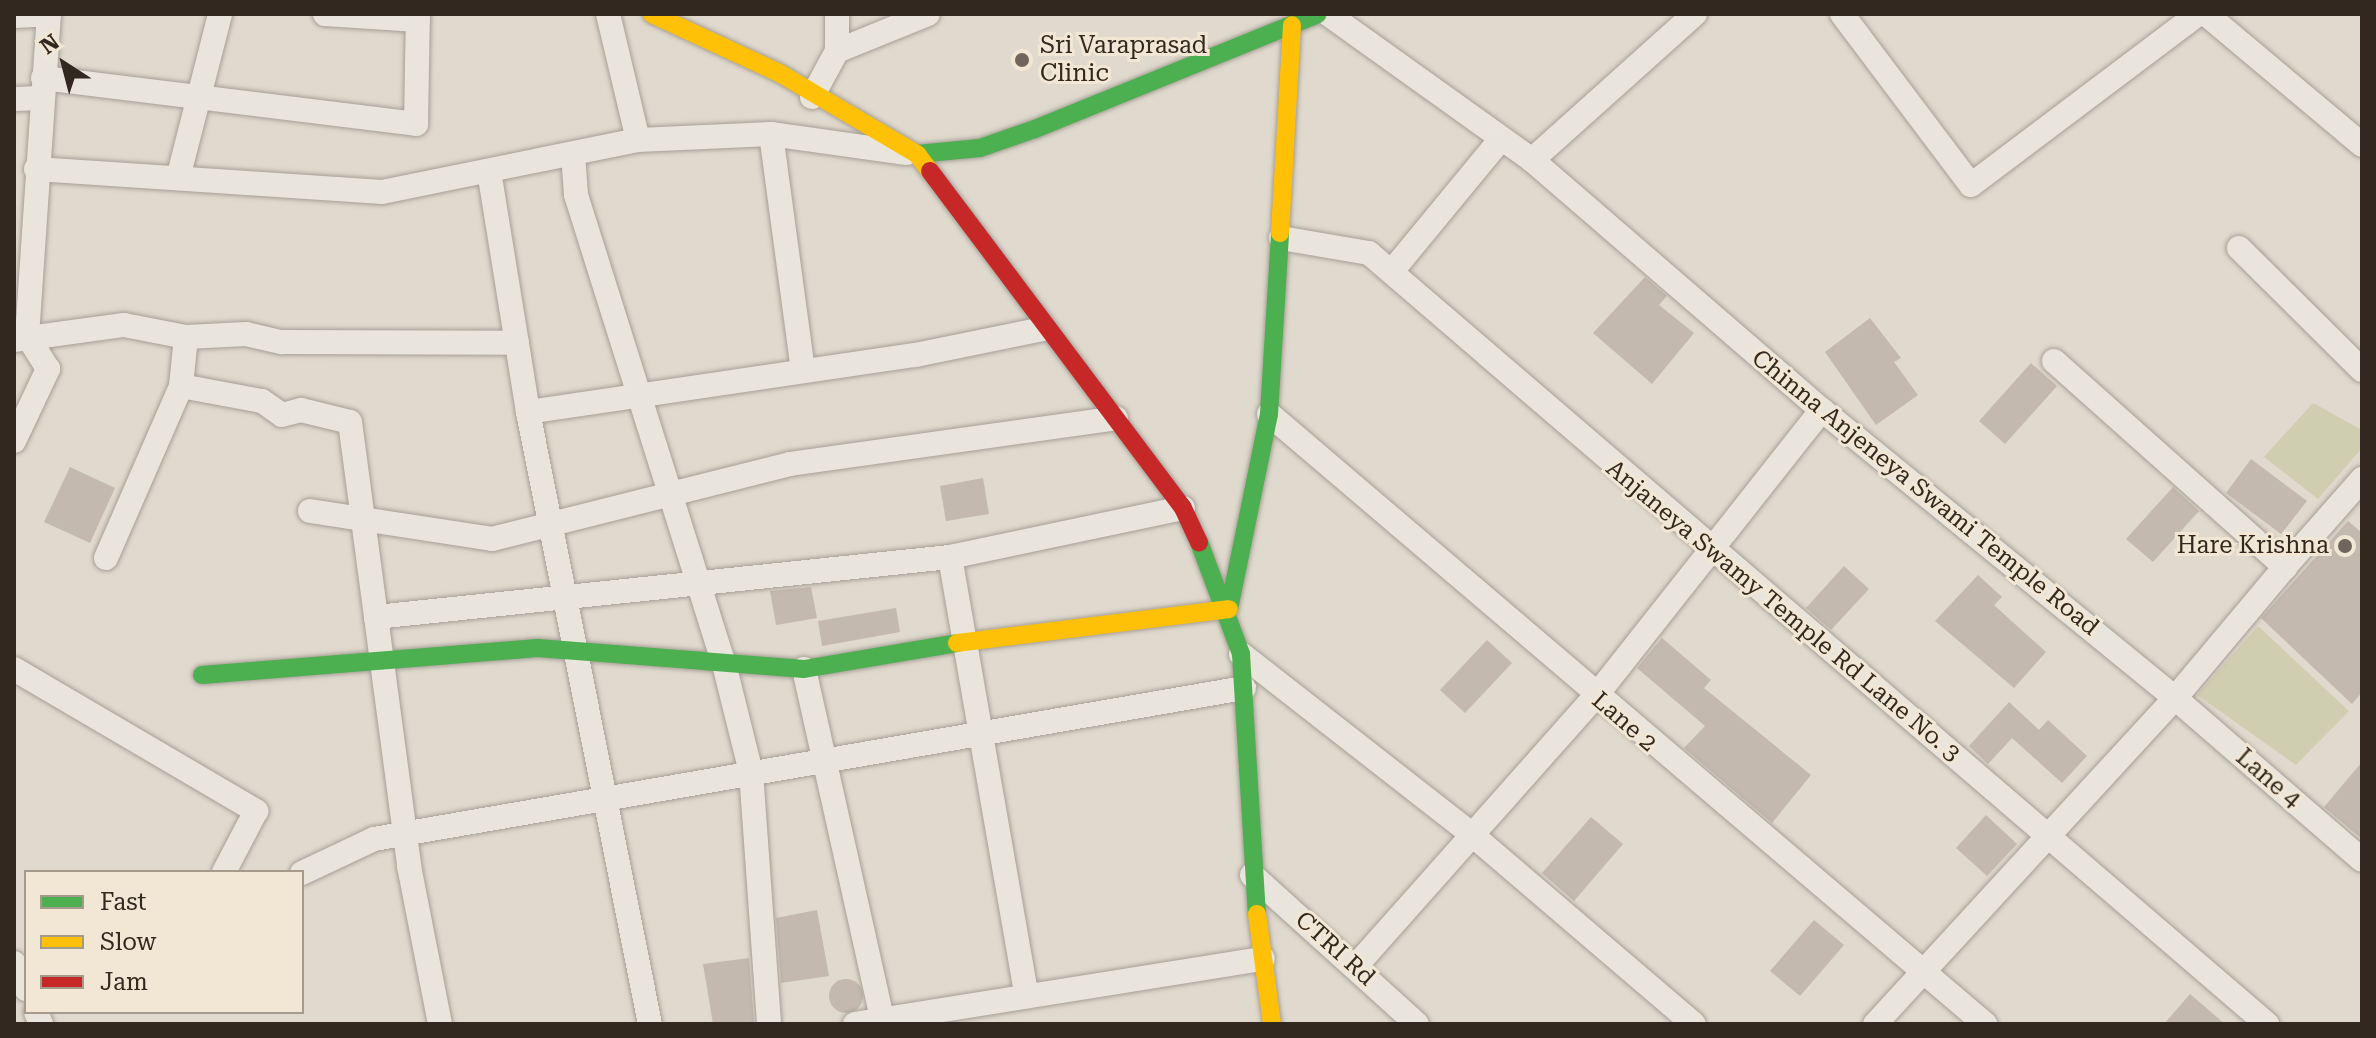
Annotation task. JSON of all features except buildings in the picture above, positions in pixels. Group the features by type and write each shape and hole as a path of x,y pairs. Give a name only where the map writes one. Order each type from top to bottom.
{"street":[{"path":"14,16 49,14 42,88 28,177 20,338 48,369 14,441"},
{"path":"178,178 220,14"},
{"path":"14,99 42,88 199,97 416,124 418,17 325,14"},
{"path":"608,14 638,140"},
{"path":"652,14 781,74 812,97 917,154 1043,329 1116,418 1183,508 1229,609 1241,654 1252,875 1272,1024"},
{"path":"812,97 837,51 837,14"},
{"path":"837,51 928,14"},
{"path":"28,177 178,178 382,192 638,140 771,134 917,154 1007,139 1318,14"},
{"name":"Chinna Anjeneya Swami Temple Road","path":"1328,14 1532,160 1822,410 2175,698"},
{"path":"1532,160 1695,14"},
{"path":"1842,14 1971,185 2198,14"},
{"path":"2206,14 2362,145"},
{"path":"1083,87 1234,25"},
{"path":"1229,609 1269,414 1292,25"},
{"path":"917,154 979,125"},
{"path":"771,134 803,370"},
{"path":"1392,271 1500,140"},
{"path":"573,154 576,195 723,660 751,772 769,1024"},
{"path":"489,171 528,412 650,1024"},
{"name":"Anjaneya Swamy Temple Rd Lane No. 3","path":"1281,238 1369,253 1392,271 1711,552 2267,1024"},
{"path":"2239,248 2362,370"},
{"path":"20,338 124,325 186,337 517,343"},
{"path":"528,412 1043,329"},
{"path":"106,558 181,386 186,337"},
{"path":"2054,361 2283,569"},
{"path":"181,386 262,401 282,415 301,410 350,422 405,833 440,1024"},
{"path":"1355,967 1470,833 1595,697 1822,410"},
{"name":"Lane 2","path":"1269,414 1595,697 1985,1024"},
{"path":"310,511 492,539 790,464 1116,418"},
{"path":"1875,1024 2175,698 2362,479"},
{"path":"376,617 950,557 1183,508"},
{"path":"950,557 1027,996"},
{"path":"202,675 538,648 723,660 804,669 965,641 1229,609"},
{"path":"1241,654 1470,833 1694,1024"},
{"path":"15,669 256,811 225,870"},
{"path":"804,669 882,1019"},
{"path":"304,872 374,839 604,796 981,735 1244,688"},
{"name":"Lane 4","path":"2175,698 2362,860"},
{"name":"CTRI Rd","path":"1252,875 1417,1024"},
{"path":"855,1024 1263,959"}],"shaded area":[{"path":"2313,403 2362,430 2362,448 2318,499 2264,457"},
{"path":"2258,626 2349,711 2296,765 2197,695"}],"traffic: fast":[{"path":"917,154 980,148 1035,129 1318,14"},
{"path":"1229,609 1269,414 1280,233"},
{"path":"1199,542 1241,654 1257,914"},
{"path":"202,675 538,648 804,669 957,643"}],"traffic: slow":[{"path":"652,14 781,74 917,154 930,171"},
{"path":"1280,233 1292,25"},
{"path":"957,643 1229,609"},
{"path":"1257,914 1272,1024"}],"traffic: jam":[{"path":"930,171 1183,508 1199,542"}],"place":[{"name":"Sri Varaprasad Clinic","path":"1022,60"},
{"name":"Hare Krishna","path":"2345,546"}]}
